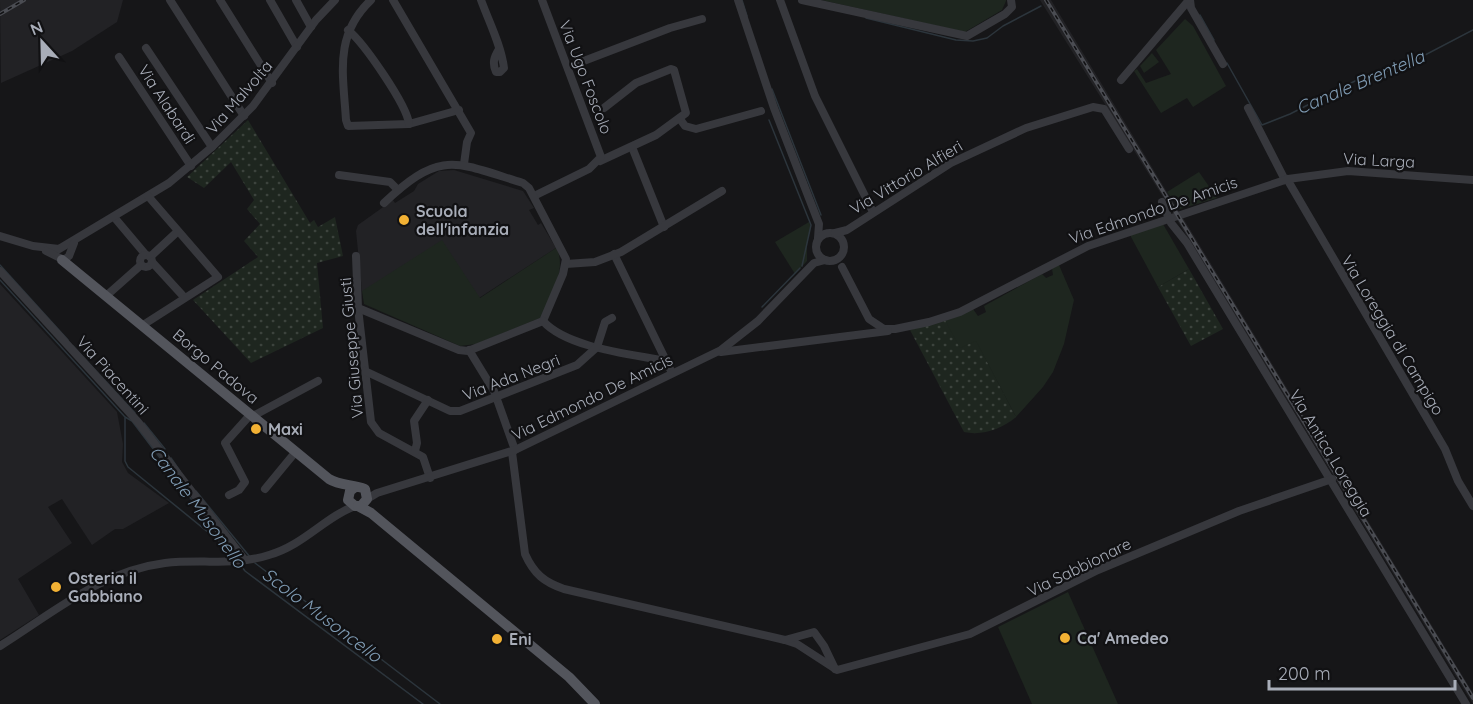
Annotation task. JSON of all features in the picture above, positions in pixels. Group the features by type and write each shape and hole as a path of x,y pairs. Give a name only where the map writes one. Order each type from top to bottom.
{"main road":[{"name":"Borgo Padova","path":"63,254 106,296 339,484 574,681 595,704"},
{"name":"Borgo Padova","path":"339,484 359,487"},
{"path":"359,487 366,491 357,501 350,490 359,487"}],"street":[{"path":"170,0 244,116"},
{"path":"220,0 272,83"},
{"path":"270,0 297,47"},
{"path":"296,0 311,27"},
{"name":"Via Malvolta","path":"63,254 75,242 191,166 212,147 244,116 272,83 311,27 335,0"},
{"path":"371,0 353,20 342,53 348,126 409,124 459,110"},
{"path":"393,0 471,133 467,142 464,164"},
{"path":"481,0 499,49"},
{"name":"Via Ugo Foscolo","path":"534,196 600,161 601,153 542,0"},
{"path":"738,0 774,108 819,224 814,263"},
{"path":"780,0 815,96 873,212"},
{"path":"802,0 967,36 1005,14 1012,7 1011,0"},
{"path":"1189,0 1191,8 1223,64"},
{"path":"1121,80 1189,0"},
{"path":"568,67 670,28 702,19"},
{"path":"348,30 365,46 407,114 409,124"},
{"path":"146,48 212,147"},
{"name":"Via Alabardi","path":"119,57 191,166"},
{"path":"600,161 632,147 680,120 686,113 674,70 671,69 636,83 604,108"},
{"name":"Via Vittorio Alfieri","path":"833,233 847,230 951,163 1026,128 1093,106 1104,109 1129,149"},
{"name":"Via Loreggia di Campigo","path":"1248,108 1286,179 1445,450 1458,481 1473,506"},
{"path":"680,120 685,126 696,129 761,111"},
{"path":"632,147 663,225"},
{"path":"358,308 459,350 469,350 543,321 566,264 565,254 534,196 523,183 464,164 437,165 398,190 384,203"},
{"name":"Via Larga","path":"1286,179 1345,171 1473,180"},
{"path":"339,175 390,182 398,190"},
{"name":"Via Edmondo De Amicis","path":"710,355 755,346 898,329 960,312 1070,253 1286,179"},
{"path":"566,264 595,262 614,254 722,190"},
{"path":"143,325 218,277 148,196"},
{"path":"1162,202 1169,218"},
{"path":"114,217 184,297"},
{"name":"Via Antica Loreggia","path":"1169,218 1187,243 1332,479 1466,704"},
{"path":"819,224 843,242 842,267 868,318 884,329 898,329"},
{"name":"Via Vittorio Alfieri","path":"843,242 847,230"},
{"path":"106,296 141,265 141,258 149,258 177,232"},
{"path":"818,238 833,233"},
{"name":"Borgo Padova","path":"0,236 63,254"},
{"path":"815,250 827,261 842,267"},
{"path":"614,254 672,373"},
{"path":"755,346 744,344 743,334 814,263 841,255"},
{"name":"Via Giuseppe Giusti","path":"356,256 358,308 370,422 379,434 415,451"},
{"name":"Via Piacentini","path":"0,271 138,422 247,559"},
{"path":"858,298 876,321 898,329"},
{"path":"597,347 605,322 612,318"},
{"path":"859,334 867,329 868,318"},
{"path":"543,321 560,333 597,347 666,361"},
{"name":"Via Edmondo De Amicis","path":"247,559 300,542 357,501 513,451 710,355 743,334"},
{"name":"Via Ada Negri","path":"365,371 454,412 567,371 597,347"},
{"path":"469,350 496,398 513,451 525,554 530,567 541,579 564,589 785,640 797,644 835,669"},
{"path":"229,495 239,490 245,482 225,443 252,415 318,381"},
{"path":"428,400 414,421 417,443 415,451 423,457 430,478"},
{"path":"266,489 293,455"},
{"name":"Via Sabbionare","path":"835,669 970,634 1109,565 1239,511 1332,479"},
{"name":"Via Edmondo De Amicis","path":"359,487 382,492"},
{"path":"0,646 82,593 120,573 164,563 247,559"},
{"path":"785,640 814,632 835,669"}],"shaded area":[{"path":"0,0 123,0 117,22 72,51 1,83"},
{"path":"821,0 1006,1 1002,10 965,32"},
{"path":"1040,0 1051,0 1179,212 1173,213"},
{"path":"1185,19 1193,26 1226,86 1193,107 1187,98 1161,113 1134,71 1137,69 1146,83 1171,74 1156,50"},
{"path":"1152,53 1159,62 1144,73 1140,66"},
{"path":"248,120 310,223 314,220 318,227 335,217 343,256 317,263 323,328 251,363 193,300 258,257 244,241 260,224 247,209 254,200 231,162 204,188 187,177"},
{"path":"454,170 523,191 534,208 529,210 538,225 541,223 556,248 479,298 362,291 356,231 358,225 393,200 395,203 414,191 418,184 439,171"},
{"path":"1199,172 1217,198 1180,209 1167,192"},
{"path":"1183,218 1473,693 1473,704 1177,220"},
{"path":"809,222 811,227 807,242 807,261 795,274 775,242"},
{"path":"1163,224 1189,269 1158,287 1130,235"},
{"path":"442,240 480,298 556,248 560,264 559,274 553,294 540,318 476,344 460,346 364,304 362,291"},
{"path":"1059,265 1074,300 1064,344 1053,372 1043,387 1016,417 976,341 960,348 945,320 973,309 978,316 986,312 984,306 1042,274 1046,278 1053,275 1052,269"},
{"path":"1189,269 1223,329 1191,346 1158,287"},
{"path":"0,284 117,412 123,444 122,462 128,473 169,503 123,529 115,529 92,545 62,499 48,507 72,543 18,579 39,615 0,640"},
{"path":"945,320 976,340 1016,417 1004,425 985,432 964,432 910,330"},
{"path":"1068,592 1118,704 1032,704 998,627"}],"waterway":[{"path":"742,0 747,16"},
{"name":"Canale Brentella","path":"866,18 956,40 973,41 987,38 1003,26 1041,6"},
{"name":"Canale Brentella","path":"1200,15 1214,40"},
{"name":"Canale Brentella","path":"1227,63 1262,125 1290,114 1355,81 1404,66 1473,30"},
{"path":"772,89 821,215"},
{"path":"769,120 811,225 802,266"},
{"name":"Scolo Musoncello","path":"0,265 68,340"},
{"path":"762,307 800,268"},
{"name":"Canale Musonello","path":"0,280 125,417 132,421 236,558"},
{"name":"Scolo Musoncello","path":"73,346 135,413"},
{"path":"125,418 125,461 128,467 225,546"},
{"name":"Scolo Musoncello","path":"144,423 165,449"},
{"name":"Scolo Musoncello","path":"171,458 180,471"},
{"name":"Scolo Musoncello","path":"196,491 250,557"},
{"name":"Scolo Musoncello","path":"255,563 440,704"},
{"name":"Canale Musonello","path":"240,564 245,571 423,704"}],"railway":[{"path":"0,14 24,0"},
{"path":"1046,0 1473,698"}],"place":[{"name":"Scuola dell'infanzia","path":"404,220"},
{"name":"Maxi","path":"256,429"},
{"name":"Osteria il Gabbiano","path":"56,587"},
{"name":"Ca' Amedeo","path":"1065,638"},
{"name":"Eni","path":"497,639"}]}
